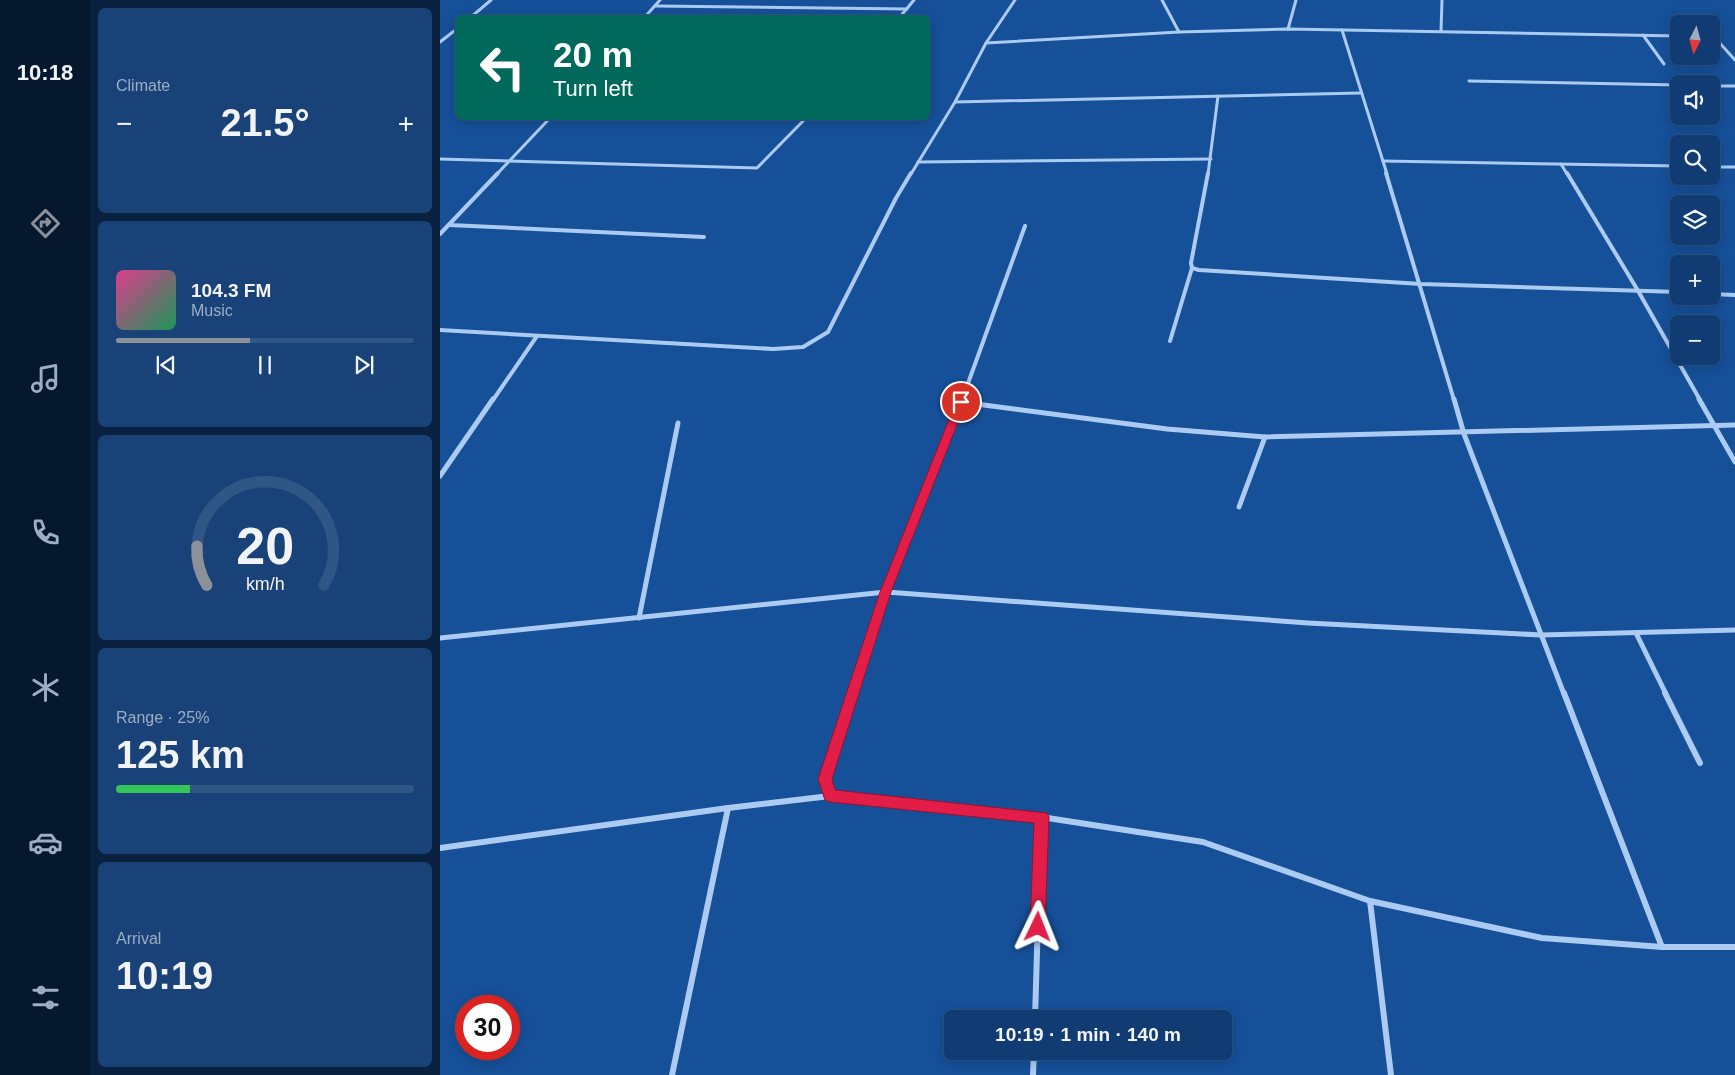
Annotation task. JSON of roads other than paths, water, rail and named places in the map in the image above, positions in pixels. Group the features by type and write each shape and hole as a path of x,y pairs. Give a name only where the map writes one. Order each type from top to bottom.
{"street":[{"path":"474,15 491,0"},
{"path":"646,15 660,0"},
{"path":"902,15 914,0"},
{"path":"440,330 773,349 803,347 828,332 896,198 955,102 986,43 1015,0"},
{"path":"1162,0 1179,32"},
{"path":"1288,29 1296,0"},
{"path":"1442,0 1442,31"},
{"path":"654,6 907,9"},
{"path":"986,43 1179,32 1288,29 1670,36"},
{"path":"440,42 455,30"},
{"path":"1342,30 1421,284 1464,434 1540,636 1662,947"},
{"path":"1643,35 1664,64"},
{"path":"1720,42 1735,60"},
{"path":"1469,81 1670,85"},
{"path":"1720,86 1735,86"},
{"path":"955,102 1361,93"},
{"path":"1170,341 1192,268 1191,263 1211,159 1218,96"},
{"path":"440,234 548,120"},
{"path":"440,159 757,168 804,120"},
{"path":"918,162 1211,159"},
{"path":"1383,161 1670,166"},
{"path":"1560,164 1637,290 1735,462"},
{"path":"1720,167 1735,167"},
{"path":"449,224 704,237"},
{"path":"830,796 825,779 886,592 961,402 1025,226"},
{"path":"1192,268 1421,284 1670,292"},
{"path":"1720,294 1735,294"},
{"path":"440,476 537,336"},
{"path":"961,402 1167,429 1265,437 1464,434 1735,425"},
{"path":"639,618 678,423"},
{"path":"1239,507 1265,437"},
{"path":"440,638 886,592 1308,623 1540,636 1735,630"},
{"path":"1636,633 1700,764"},
{"path":"440,848 728,808 830,796 1042,817 1203,842 1370,900 1542,938 1662,947 1735,947"},
{"path":"672,1075 728,808"},
{"path":"1035,1010 1042,817"},
{"path":"1370,900 1391,1075"},
{"path":"1033,1075 1034,1060"}]}
